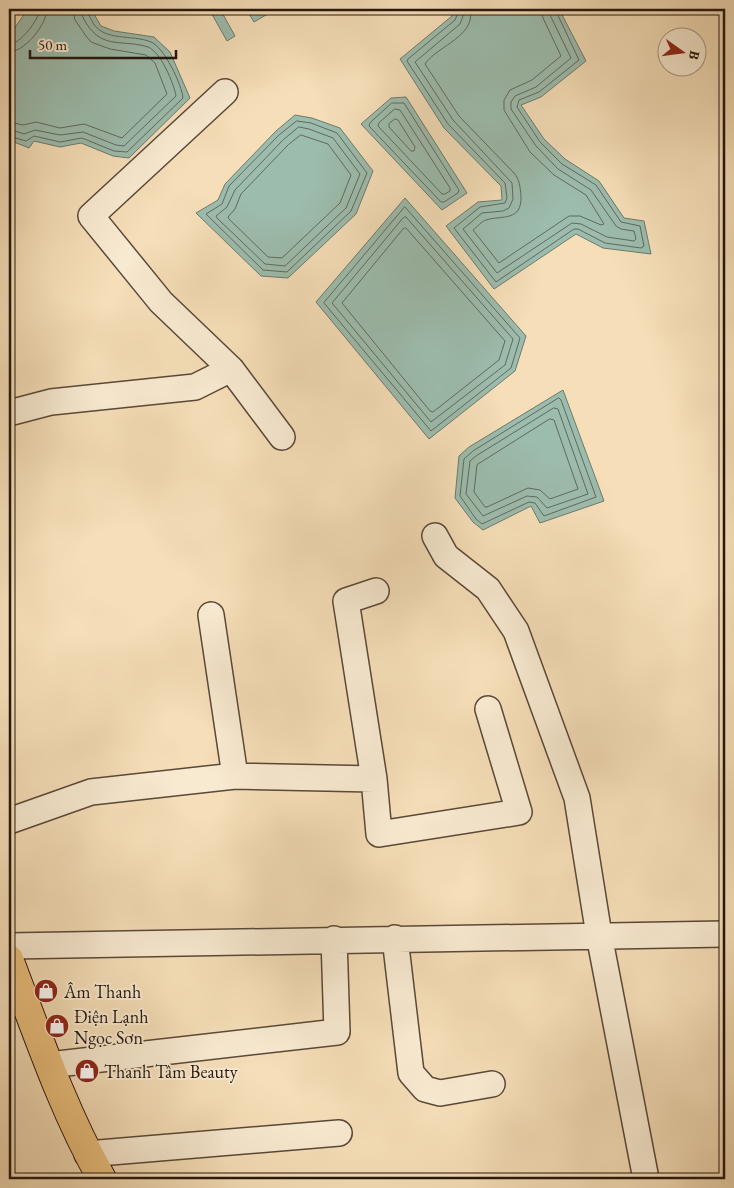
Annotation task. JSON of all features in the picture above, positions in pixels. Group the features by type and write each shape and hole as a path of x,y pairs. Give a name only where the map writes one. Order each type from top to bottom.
{"main road":[{"path":"9,959 49,1065 87,1154 102,1179"}],"street":[{"path":"225,92 91,216 160,302 231,369 282,437"},
{"path":"9,413 51,402 195,386 231,369"},
{"path":"435,536 446,556 488,589 516,630 577,798 599,935 646,1179"},
{"path":"376,591 346,601 374,779 379,834 519,812 488,709"},
{"path":"211,614 235,776"},
{"path":"9,820 91,792 235,776 374,779"},
{"path":"9,946 334,939 725,934"},
{"path":"394,938 412,1073 425,1089 440,1093 492,1084"},
{"path":"49,1065 336,1032 334,939"},
{"path":"87,1154 339,1133"}],"water":[{"path":"28,9 91,9 101,26 114,31 154,37 170,52 190,98 129,158 113,156 81,143 60,147 34,141 29,148 9,140 9,36"},
{"path":"209,9 220,9 235,36 227,41"},
{"path":"246,9 270,9 271,12 254,22"},
{"path":"447,9 559,9 586,61 541,97 521,105 544,139 565,159 599,181 624,218 644,221 651,254 603,248 576,234 494,289 446,226 478,202 502,200 501,186 444,128 400,59 452,16"},
{"path":"406,97 467,193 442,210 361,124 391,98"},
{"path":"295,115 312,118 340,128 373,171 356,214 288,278 261,276 196,213 218,200 225,184 276,131"},
{"path":"405,198 526,336 515,371 429,439 316,302"},
{"path":"563,390 604,501 540,523 531,506 483,530 473,522 455,498 459,456 469,447"}],"place":[{"name":"Âm Thanh","path":"46,991"},
{"name":"Điện Lạnh Ngọc Sơn","path":"57,1026"},
{"name":"Thanh Tâm Beauty","path":"87,1071"}]}
